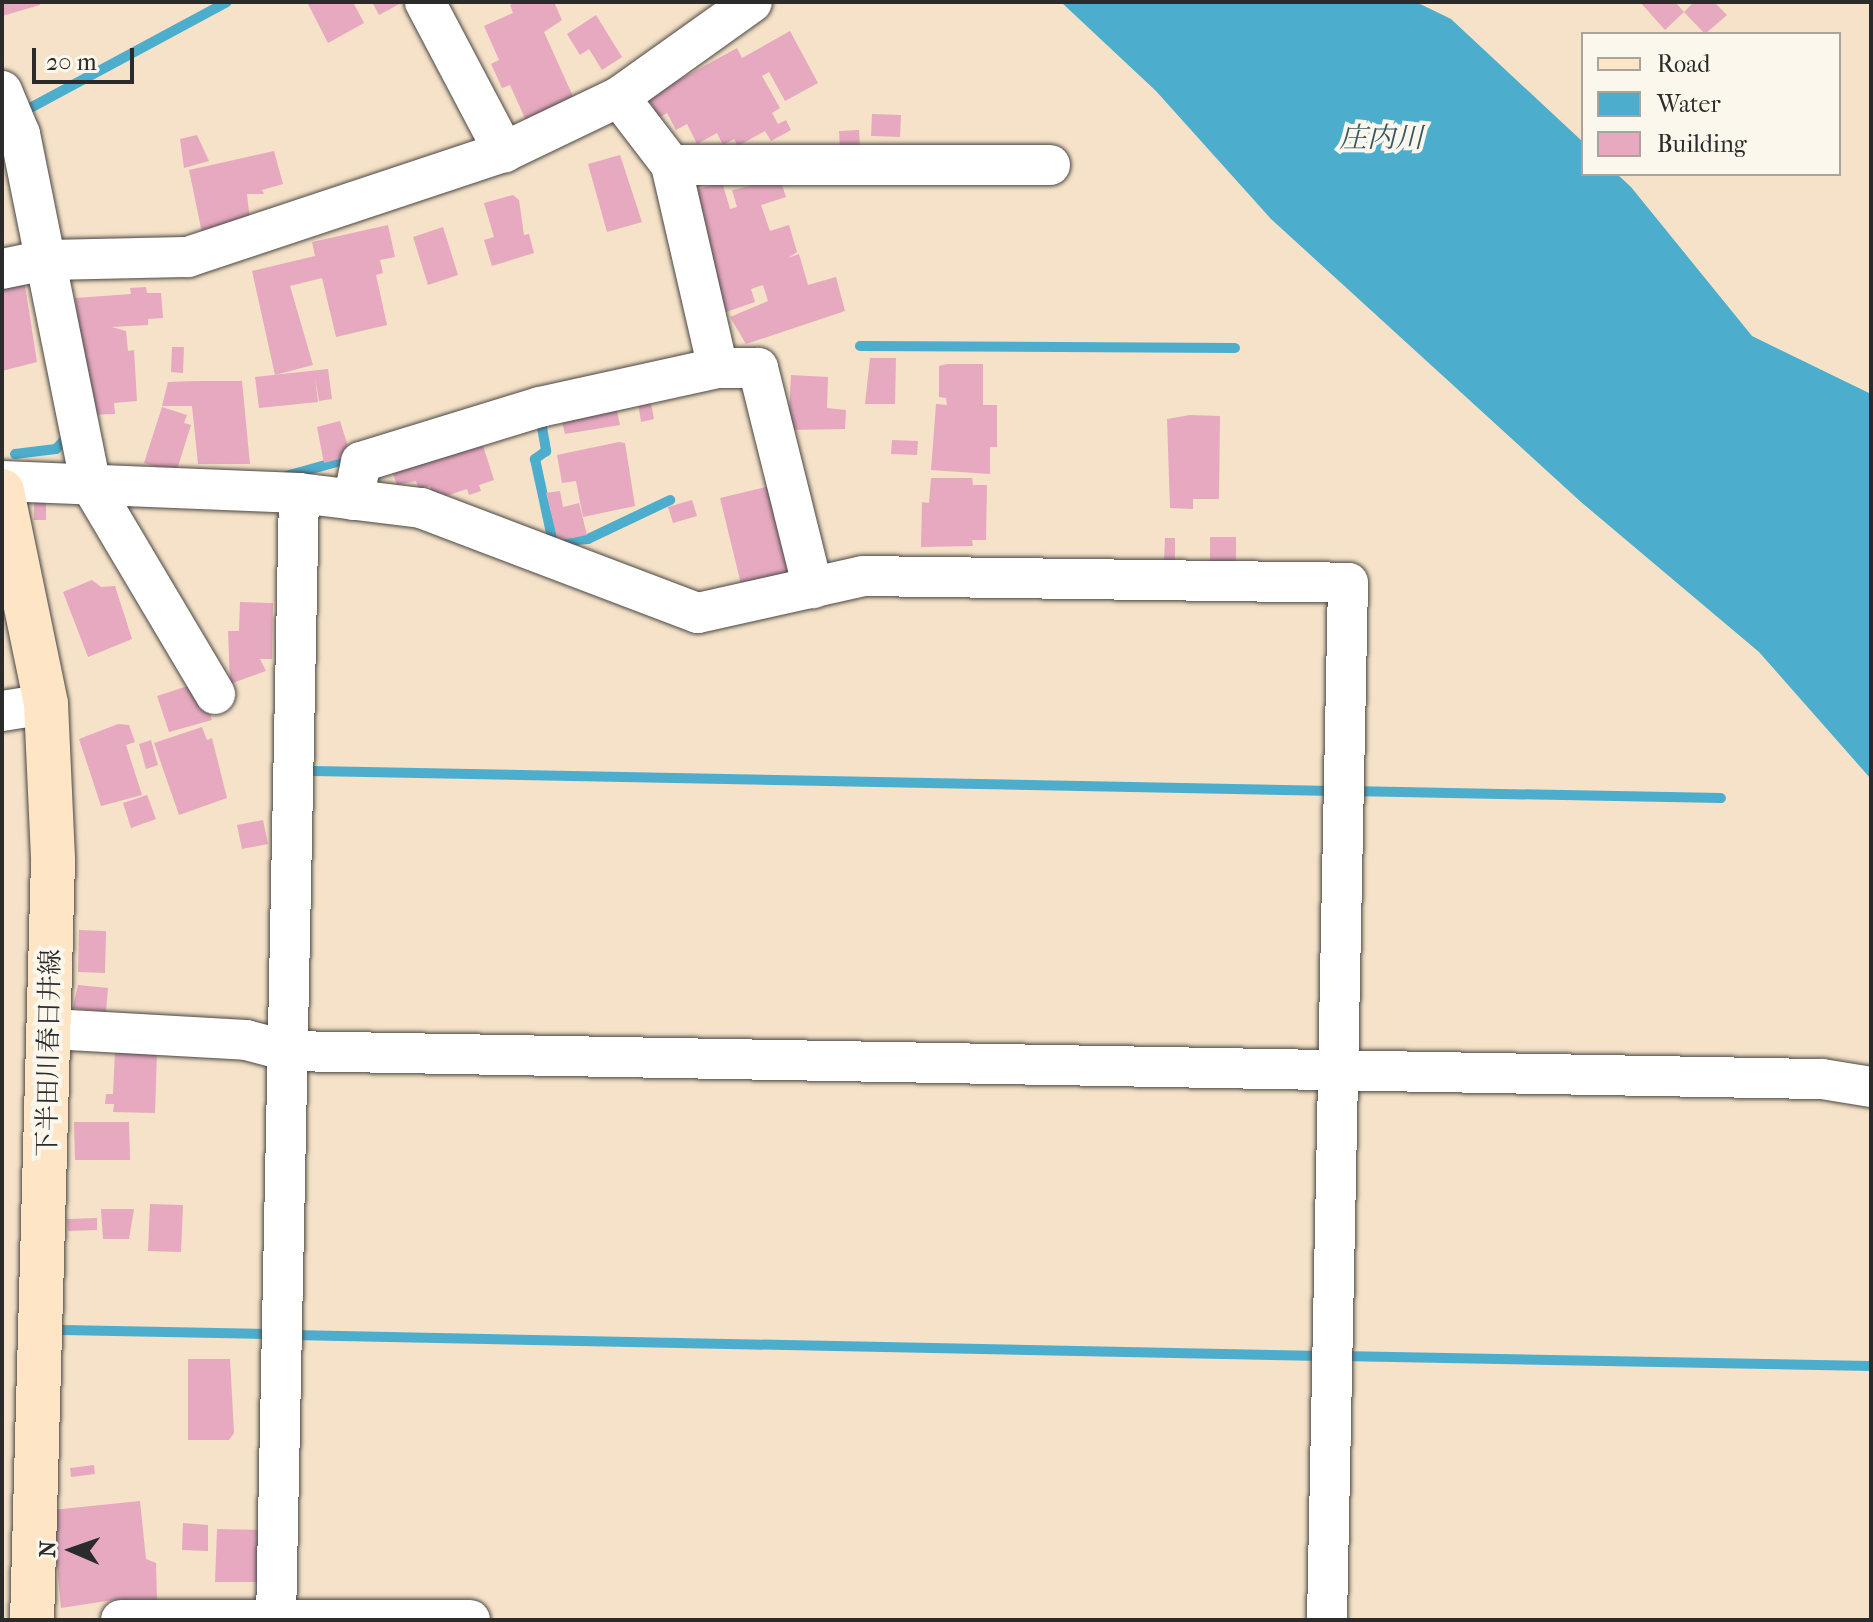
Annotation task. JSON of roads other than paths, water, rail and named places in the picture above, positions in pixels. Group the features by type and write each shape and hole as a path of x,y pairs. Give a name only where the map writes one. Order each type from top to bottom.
{"main road":[{"name":"下半田川春日井線","path":"2,491 46,704 53,861 51,1029 32,1620"}],"street":[{"path":"425,2 504,152"},
{"path":"2,269 46,260 188,257 504,152 619,97 752,2"},
{"path":"2,91 20,134 91,485 215,694"},
{"path":"619,97 671,165 718,368"},
{"path":"671,165 1050,165"},
{"path":"353,500 361,462 540,407 718,368 758,368 813,588"},
{"path":"2,481 299,493 421,508 698,613 863,576 1348,583 1327,1620"},
{"path":"276,1618 299,493"},
{"path":"2,711 46,704"},
{"path":"51,1029 246,1040 288,1051 1822,1079 1871,1087"},
{"path":"121,1620 470,1620"}],"water":[{"name":"庄内川","path":"1061,2 1416,2 1451,19 1581,140 1581,176 1619,176 1631,187 1752,336 1871,394 1871,779 1759,652 1581,502 1271,219 1156,91"}],"waterway":[{"path":"19,114 227,2"},
{"path":"860,346 1235,348"},
{"path":"540,416 546,451 535,459 553,542 588,539 670,500"},
{"path":"15,454 56,449 69,435"},
{"path":"286,476 351,458"},
{"path":"313,771 1334,791"},
{"path":"1350,791 1721,798"},
{"path":"62,1330 276,1334"},
{"path":"292,1335 1324,1356"},
{"path":"1340,1356 1871,1366"}]}
